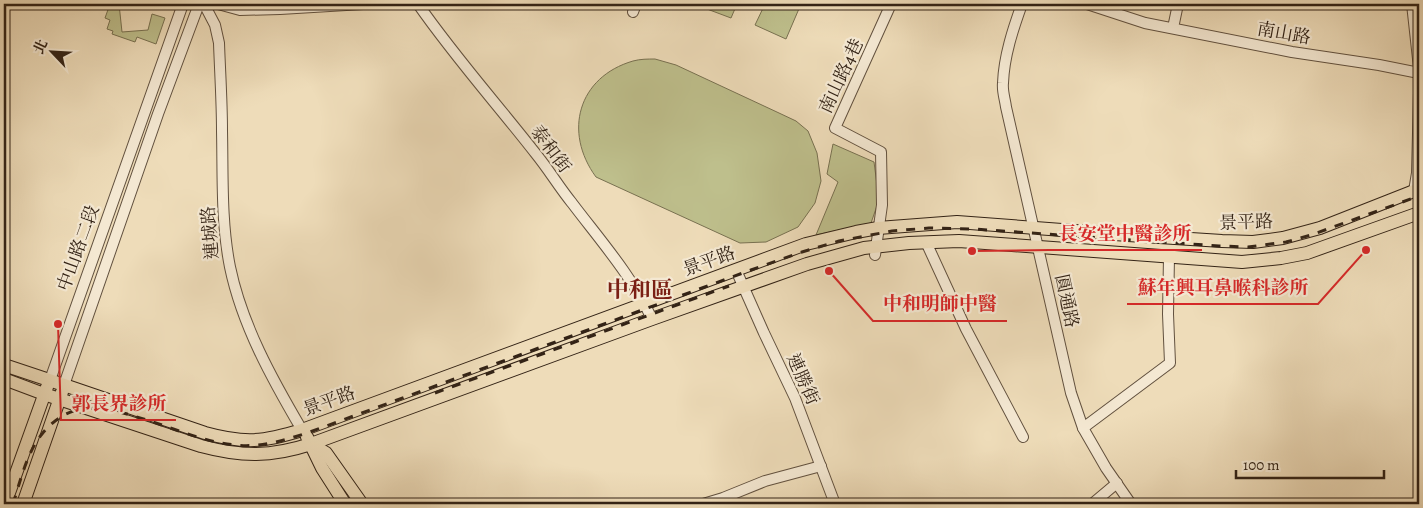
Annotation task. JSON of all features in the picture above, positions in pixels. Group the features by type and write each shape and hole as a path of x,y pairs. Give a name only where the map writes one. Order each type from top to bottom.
{"main road":[{"name":"景平路","path":"4,366 226,439 245,441 273,438 302,430 806,244 856,232 878,228 957,222 1252,242 1283,238 1320,228 1417,190"},
{"name":"景平路","path":"4,379 44,394 223,452 244,455 276,453 311,444 652,319 842,253 876,251 926,242 959,242 1038,246 1242,262 1307,253 1419,213"},
{"name":"中山路二段","path":"5,504 50,380"},
{"name":"中山路二段","path":"22,504 64,385"},
{"name":"連城路","path":"302,430 322,468 345,504"},
{"name":"連城路","path":"311,444 326,453 362,504"}],"street":[{"name":"中山路二段","path":"50,380 183,4"},
{"name":"中山路二段","path":"64,385 158,114 199,4"},
{"name":"連城路","path":"204,4 215,25 219,43 225,234 230,268 253,338 282,398 302,430"},
{"path":"218,4 240,10 363,4"},
{"name":"泰和街","path":"418,4 492,101 537,155 570,202 610,251 645,303 652,319"},
{"name":"南山路4巷","path":"876,251 882,205 881,152 835,128 891,4"},
{"name":"圓通路","path":"1022,4 1012,32 1006,58 1002,85 1006,107 1071,393 1083,428 1106,468 1131,504"},
{"name":"南山路","path":"1087,4 1146,23 1292,52 1419,73"},
{"path":"1173,28 1178,4"},
{"path":"1412,4 1419,68"},
{"path":"1417,190 1419,94"},
{"path":"926,242 966,329 1023,437"},
{"path":"1083,428 1170,363 1168,314 1169,257"},
{"name":"連勝街","path":"736,270 795,398 836,504"},
{"path":"703,504 765,481 821,466"},
{"path":"1092,504 1117,483"}],"green space":[{"path":"110,4 119,4 122,32 148,30 152,14 165,18 156,44 137,37 135,42 112,34 113,31 107,29 110,20 105,18"},
{"path":"709,4 737,4 731,18 707,9"},
{"path":"765,4 801,4 786,39 755,25"},
{"path":"655,59 676,65 796,121 808,131 817,153 821,181 815,203 798,227 766,242 740,243 596,177 586,160 580,142 579,125 582,108 588,93 599,80 614,69 636,60"},
{"path":"833,144 874,162 879,200 871,223 816,235 838,182 827,174"}],"railway":[{"path":"13,504 24,468 37,441 54,422 66,414 78,410 91,408 118,412 201,438 235,445 245,446 273,443 310,432 751,270 839,241 892,231 929,228 973,229 1248,247 1286,242 1311,235 1419,196"},
{"path":"435,393 729,286"}],"place":[{"name":"蘇年興耳鼻喉科診所","path":"1366,250"},
{"name":"長安堂中醫診所","path":"972,251"},
{"name":"中和明師中醫","path":"829,271"},
{"name":"郭長界診所","path":"58,324"}],"district":[{"name":"中和區","path":"640,290"}]}
